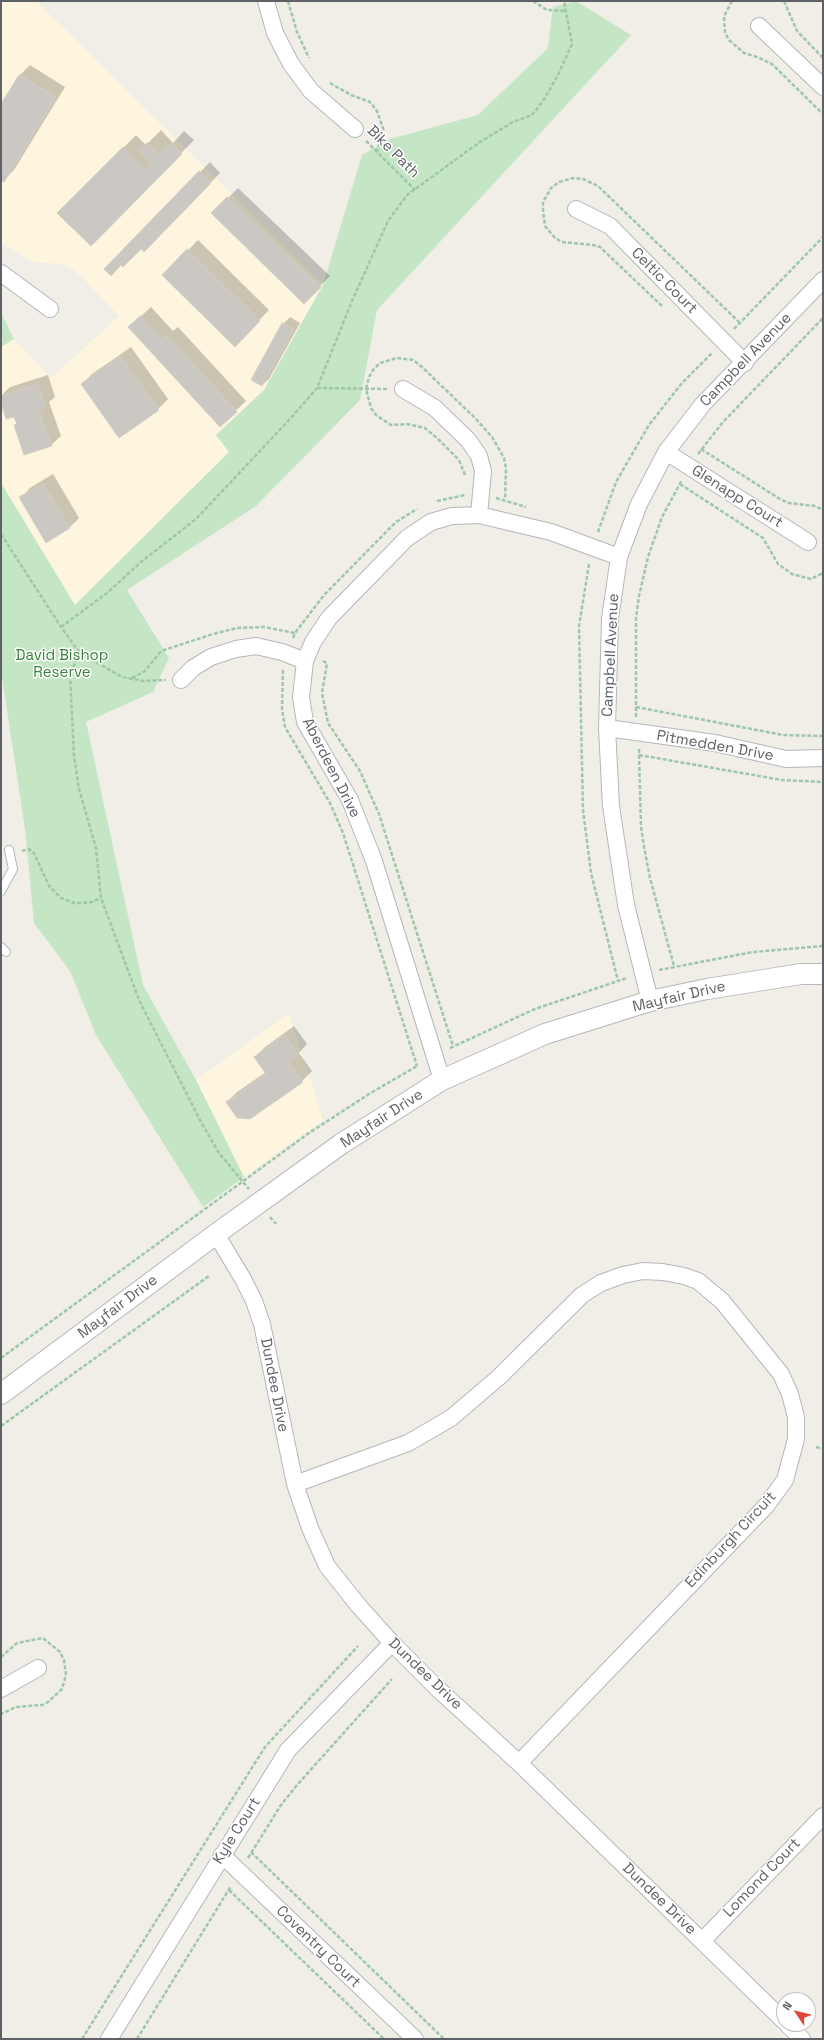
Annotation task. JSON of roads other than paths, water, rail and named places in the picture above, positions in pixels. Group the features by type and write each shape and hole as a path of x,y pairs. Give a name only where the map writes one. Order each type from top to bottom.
{"street":[{"path":"266,1 274,32 291,64 311,91 355,129"},
{"path":"759,26 823,87"},
{"name":"Celtic Court","path":"576,209 610,226 745,363"},
{"path":"1,273 50,309"},
{"name":"Campbell Avenue","path":"650,1001 626,905 613,821 607,728 610,618 619,556 639,504 666,452 703,404 745,363 823,280"},
{"path":"403,389 435,408 469,441 479,456 483,470 482,496 479,515"},
{"name":"Glenapp Court","path":"666,452 808,542"},
{"name":"Aberdeen Drive","path":"442,1080 369,848 350,800 305,722 301,697 305,661 313,642 329,618 407,538 431,522 452,516 479,515 551,532 619,556"},
{"path":"181,680 193,668 211,657 236,649 256,646 287,654 305,661"},
{"name":"Pitmedden Drive","path":"607,728 715,743 786,759 823,758"},
{"name":"Mayfair Drive","path":"1,1394 216,1234 341,1144 442,1080 545,1034 650,1001 722,986 801,974 823,974"},
{"name":"Dundee Drive","path":"216,1234 246,1284 262,1324 294,1484 310,1528 327,1566 358,1605 392,1643 438,1689 519,1763 702,1940 776,2014"},
{"name":"Edinburgh Circuit","path":"294,1484 408,1443 450,1418 499,1377 582,1295 601,1283 623,1275 643,1271 684,1276 698,1281 709,1289 732,1313 781,1374 790,1394 796,1417 796,1439 785,1480 766,1506 519,1763"},
{"name":"Kyle Court","path":"109,2039 288,1750 392,1643"},
{"path":"1,1689 38,1668"},
{"name":"Lomond Court","path":"702,1940 823,1816"},
{"name":"Coventry Court","path":"222,1855 415,2039"}],"lane":[{"path":"1,891 11,873 12,860 9,850"}],"park label":[{"name":"David Bishop Reserve","path":"62,664"}]}
